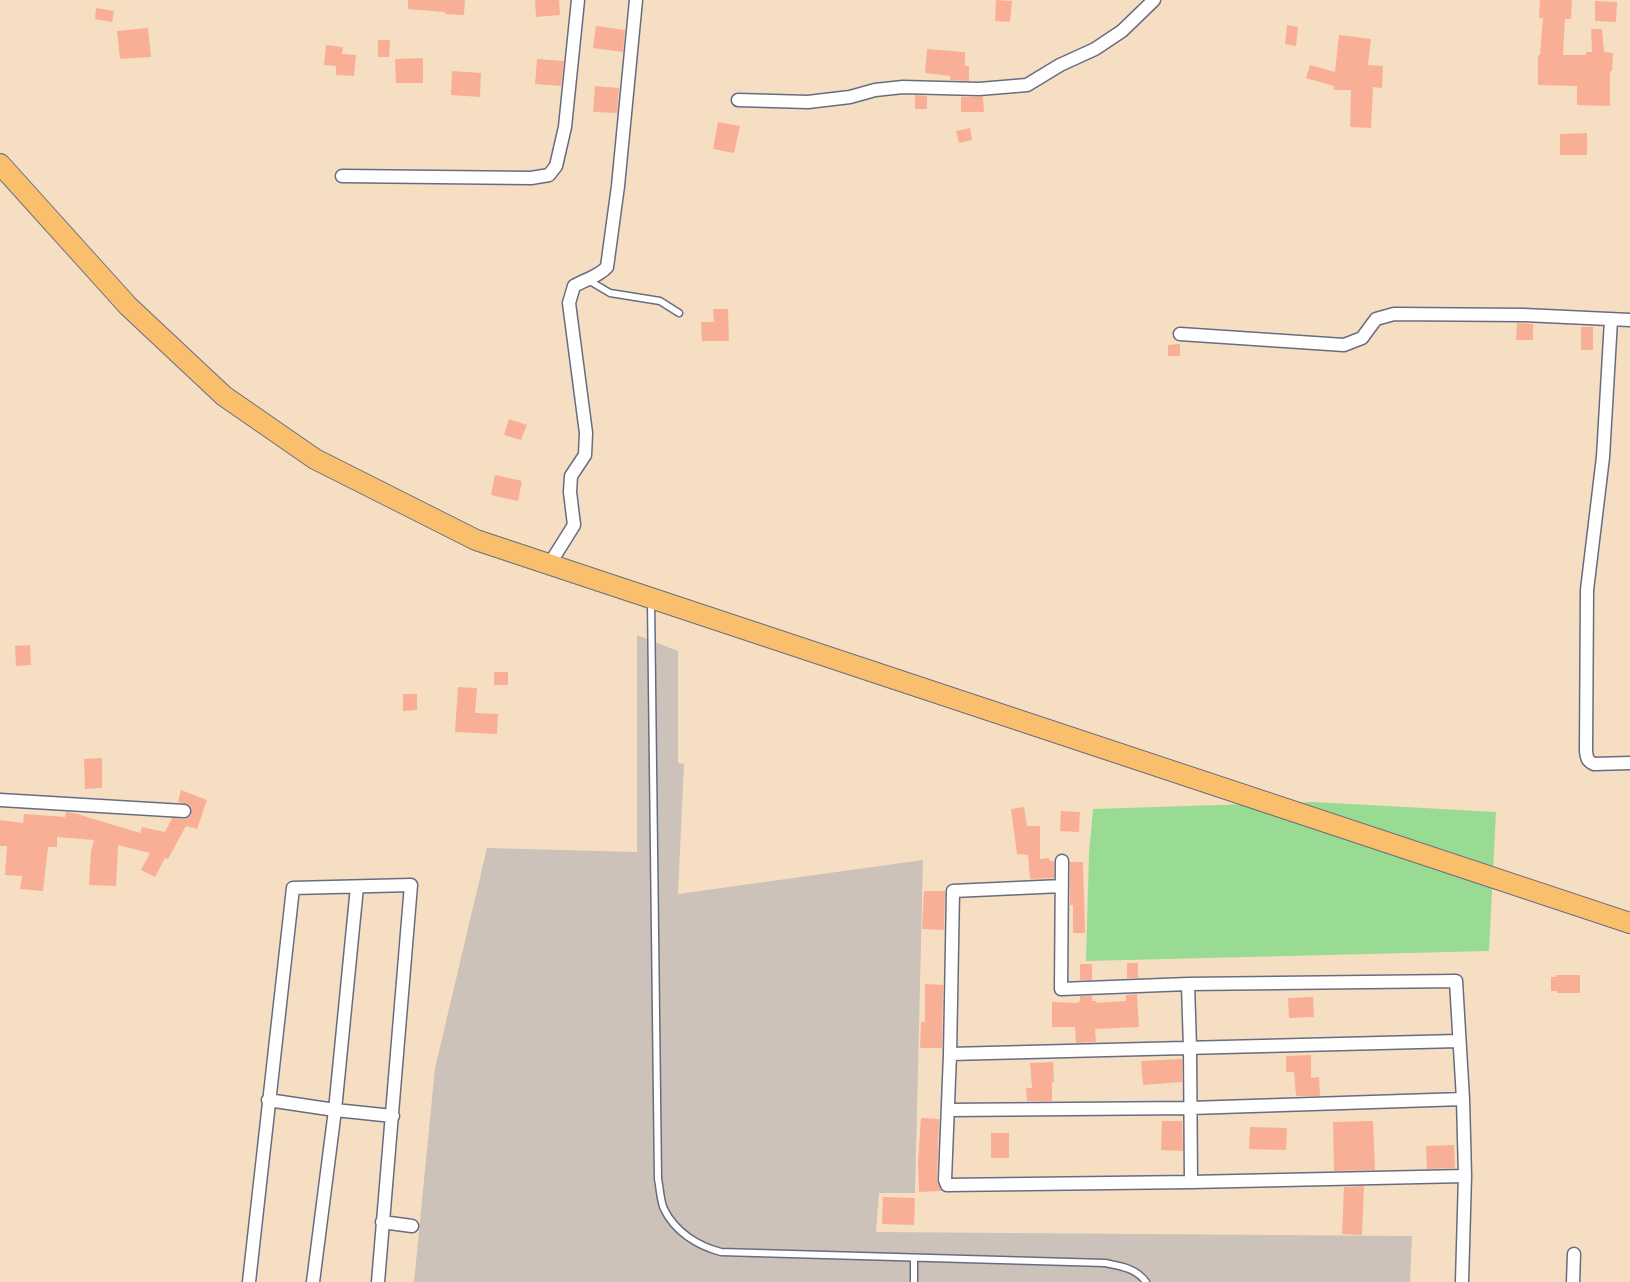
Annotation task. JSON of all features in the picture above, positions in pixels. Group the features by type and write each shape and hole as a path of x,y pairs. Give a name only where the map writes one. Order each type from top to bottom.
{"main road":[{"path":"0,164 128,306 224,396 315,460 476,540 1630,923"}],"street":[{"path":"342,176 531,178 549,175 556,166 565,127 578,0"},
{"path":"549,565 574,525 570,492 571,476 584,455 586,432 569,303 574,286 600,275 607,267 618,186 636,0"},
{"path":"738,100 808,102 850,97 875,90 903,87 979,89 1027,85 1060,65 1095,49 1122,31 1154,0"},
{"path":"1180,334 1344,345 1362,338 1376,319 1394,314 1524,315 1630,320"},
{"path":"1611,320 1603,457 1588,590 1586,751 1587,759 1594,764 1630,763"},
{"path":"0,800 184,810"},
{"path":"1062,862 1061,989 1188,984 1456,981 1458,1041 1463,1099 1465,1176 1462,1282"},
{"path":"249,1282 293,888 411,886 378,1282"},
{"path":"1062,886 954,891 950,1054 944,1180 947,1185 1465,1176"},
{"path":"313,1282 335,1110 357,887"},
{"path":"1188,984 1191,1182"},
{"path":"950,1054 1458,1041"},
{"path":"948,1110 1191,1108 1463,1099"},
{"path":"268,1100 393,1116"},
{"path":"382,1222 412,1226"},
{"path":"1573,1282 1574,1254"}],"lane":[{"path":"587,279 610,293 660,301 679,312"},
{"path":"651,599 658,1179 663,1208 671,1221 691,1240 705,1248 721,1252 1105,1262 1128,1267 1146,1282"},
{"path":"914,1258 914,1282"}],"shaded area":[{"path":"637,635 678,651 678,763 684,764 678,894 923,860 915,1193 879,1193 876,1232 1412,1236 1410,1282 414,1282 435,1068 487,848 637,852"}],"green space":[{"path":"1314,802 1496,812 1489,951 1086,961 1089,853 1093,809"}],"building":[{"path":"408,0 465,0 464,15 408,9"},
{"path":"535,0 559,0 560,15 536,17"},
{"path":"996,0 1012,1 1010,22 995,21"},
{"path":"1540,0 1572,0 1571,19 1565,19 1563,55 1586,55 1586,52 1592,52 1591,29 1602,29 1604,52 1613,53 1612,71 1610,71 1610,106 1577,105 1577,86 1538,85 1538,55 1540,55 1543,18 1539,18"},
{"path":"1595,1 1617,2 1616,22 1595,21"},
{"path":"96,8 114,11 112,22 95,19"},
{"path":"1287,25 1298,27 1296,46 1285,44"},
{"path":"596,26 625,30 623,52 593,48"},
{"path":"148,28 151,57 120,59 117,31"},
{"path":"1339,35 1371,39 1368,65 1383,66 1382,88 1373,87 1371,128 1350,127 1351,90 1334,90 1334,86 1306,78 1310,65 1335,72"},
{"path":"378,40 390,40 389,57 378,57"},
{"path":"326,45 343,47 342,54 356,55 354,76 336,75 336,66 324,65"},
{"path":"927,49 965,52 965,66 969,66 969,81 950,80 950,76 925,73"},
{"path":"423,58 423,83 396,83 395,59"},
{"path":"537,59 564,61 561,86 535,84"},
{"path":"452,71 481,73 480,97 451,95"},
{"path":"595,86 619,88 617,113 593,112"},
{"path":"915,95 927,96 927,109 915,109"},
{"path":"961,97 983,97 984,112 961,112"},
{"path":"718,122 740,126 734,153 713,149"},
{"path":"970,128 972,140 959,143 956,131"},
{"path":"1587,133 1587,155 1560,155 1560,134"},
{"path":"713,309 728,309 729,341 702,341 701,322 714,322"},
{"path":"1517,323 1533,324 1533,340 1516,340"},
{"path":"1581,327 1593,327 1593,350 1581,350"},
{"path":"1180,344 1180,356 1168,356 1168,345"},
{"path":"509,419 527,425 521,440 504,435"},
{"path":"495,475 522,481 518,501 491,495"},
{"path":"30,645 31,665 16,666 15,646"},
{"path":"494,672 508,672 508,685 494,685"},
{"path":"458,687 477,688 475,713 498,714 497,734 455,732"},
{"path":"403,694 417,694 417,710 403,711"},
{"path":"102,758 102,788 85,789 84,759"},
{"path":"181,790 207,800 197,829 186,826 168,859 165,858 155,877 141,870 150,853 118,845 116,886 89,885 91,851 94,840 57,837 57,847 48,847 43,891 20,889 22,876 5,875 7,846 0,846 0,820 23,823 24,814 65,817 66,812 140,833 142,827 165,832 172,818 184,819 191,815 189,805 178,802"},
{"path":"1024,807 1027,826 1040,826 1040,859 1049,858 1050,861 1054,861 1054,878 1030,879 1028,855 1017,854 1011,809"},
{"path":"1061,811 1080,812 1079,832 1060,831"},
{"path":"1070,862 1083,862 1085,933 1073,933 1073,905 1070,905"},
{"path":"924,891 945,891 944,930 922,929"},
{"path":"1127,963 1138,963 1138,978 1127,978"},
{"path":"1080,964 1092,964 1092,980 1080,980"},
{"path":"1556,975 1580,975 1580,993 1557,993 1557,991 1551,991 1551,977 1556,977"},
{"path":"925,984 943,985 942,1048 920,1048 921,1022 925,1022"},
{"path":"1137,994 1139,1027 1095,1029 1096,1042 1076,1043 1075,1027 1052,1027 1052,1002 1078,1003 1080,996 1092,996 1092,1001 1096,1001 1096,1003 1126,1001 1126,995"},
{"path":"1313,997 1314,1017 1289,1018 1288,998"},
{"path":"1311,1055 1311,1078 1319,1077 1320,1096 1296,1096 1294,1072 1286,1072 1286,1056"},
{"path":"1182,1059 1182,1082 1143,1085 1141,1061"},
{"path":"1053,1062 1054,1082 1052,1082 1052,1101 1027,1101 1026,1088 1032,1088 1030,1063"},
{"path":"921,1118 939,1119 937,1180 942,1191 919,1192 918,1162"},
{"path":"1162,1121 1182,1121 1183,1151 1161,1150"},
{"path":"1373,1121 1375,1170 1334,1171 1333,1122"},
{"path":"1250,1127 1287,1128 1286,1150 1249,1149"},
{"path":"991,1133 1009,1133 1009,1158 991,1158"},
{"path":"1454,1145 1455,1168 1427,1169 1426,1146"},
{"path":"1364,1186 1362,1235 1342,1234 1344,1187"},
{"path":"883,1197 915,1198 914,1225 882,1224"}]}
